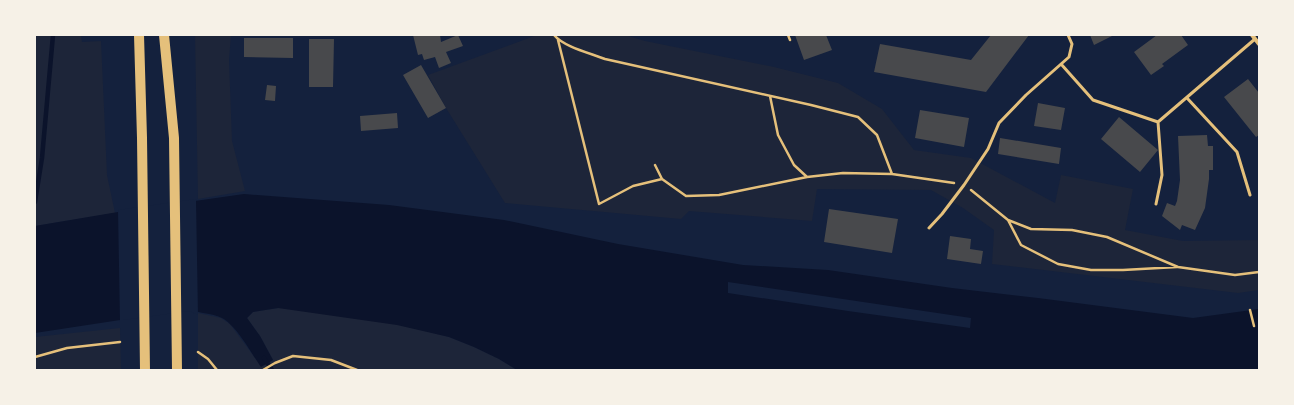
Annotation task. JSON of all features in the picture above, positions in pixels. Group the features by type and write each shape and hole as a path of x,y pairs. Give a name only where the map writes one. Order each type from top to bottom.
{"main road":[{"path":"139,35 145,370"},
{"path":"164,35 174,138 177,370"}],"street":[{"path":"1252,35 1259,44"}],"lane":[{"path":"930,228 964,185 988,150 999,123 1026,95 1069,57 1072,44 1068,35"},
{"path":"1158,122 1255,39"},
{"path":"1061,64 1093,100 1158,122"},
{"path":"1187,98 1237,152 1250,195"},
{"path":"1156,204 1162,175 1158,122"}],"path":[{"path":"554,35 558,40 599,204 633,186 662,179"},
{"path":"788,35 790,40"},
{"path":"558,40 582,51 605,59 858,117 876,135 892,174"},
{"path":"770,96 778,135 794,165 807,177"},
{"path":"656,165 662,179 686,196 719,195 807,177 843,173 892,174 964,185 1008,220 1031,229 1072,230 1107,237 1178,268"},
{"path":"1008,220 1021,245 1058,264 1091,270 1178,268 1235,274 1259,272"},
{"path":"1250,310 1254,326"},
{"path":"35,357 68,348 120,342"},
{"path":"198,352 208,359 217,370"},
{"path":"263,370 275,363 294,356 331,360 357,370"}],"shaded area":[{"path":"35,35 81,35 82,42 101,41 107,175 115,213 35,226"},
{"path":"195,35 231,35 229,60 232,141 245,191 198,199"},
{"path":"537,35 625,35 645,41 774,67 838,83 882,109 914,150 971,158 1055,203 1061,175 1133,189 1125,230 1183,241 1259,240 1259,290 1238,293 992,264 994,230 963,208 931,190 817,189 812,221 689,211 681,219 505,203 446,108 428,75"},
{"path":"244,194 389,205 504,220 618,244 743,265 828,270 952,288 1193,318 1259,309 1259,370 517,370 499,359 449,337 397,325 278,308 253,312 247,318 260,336 273,360 261,367 238,333 227,322 218,316 189,309 35,333 35,226 118,212","holes":["728,282 971,318 970,328 848,311 728,293"]},
{"path":"280,305 379,319 449,337 499,359 517,370 198,370 198,313 221,318 230,324 261,366 273,360 260,336 247,318 253,312 278,308"},
{"path":"120,328 121,370 35,370 35,337"}],"pier":[{"path":"196,199 198,315 189,311 123,320 120,322 118,210"}],"building":[{"path":"413,35 440,35 441,42 458,35 463,46 446,52 451,63 439,68 435,57 424,60 422,54 418,55"},
{"path":"795,35 826,35 832,50 804,60"},
{"path":"991,35 1029,35 986,92 874,72 880,44 971,60"},
{"path":"1090,35 1112,35 1112,36 1094,45"},
{"path":"1157,35 1181,35 1188,45 1162,64 1164,66 1151,75 1134,52"},
{"path":"244,38 293,38 293,58 244,57"},
{"path":"309,39 334,39 333,87 309,87"},
{"path":"421,65 446,108 428,118 403,75"},
{"path":"1248,79 1259,93 1259,135 1256,137 1224,97"},
{"path":"267,85 276,86 275,101 265,100"},
{"path":"1038,103 1065,108 1061,130 1034,126"},
{"path":"920,110 969,118 964,147 915,138"},
{"path":"397,113 398,128 361,131 360,116"},
{"path":"1119,117 1158,150 1140,172 1101,139"},
{"path":"1207,135 1208,146 1213,146 1213,170 1209,170 1205,208 1195,230 1182,225 1180,230 1162,216 1167,203 1175,206 1177,201 1180,180 1178,136"},
{"path":"1000,138 1061,148 1059,164 998,154"},
{"path":"829,209 898,219 892,253 824,242"},
{"path":"950,236 971,239 970,249 983,251 981,264 947,259"}],"waterway":[{"path":"35,202 42,158 53,35"},
{"path":"264,358 272,370"}]}
